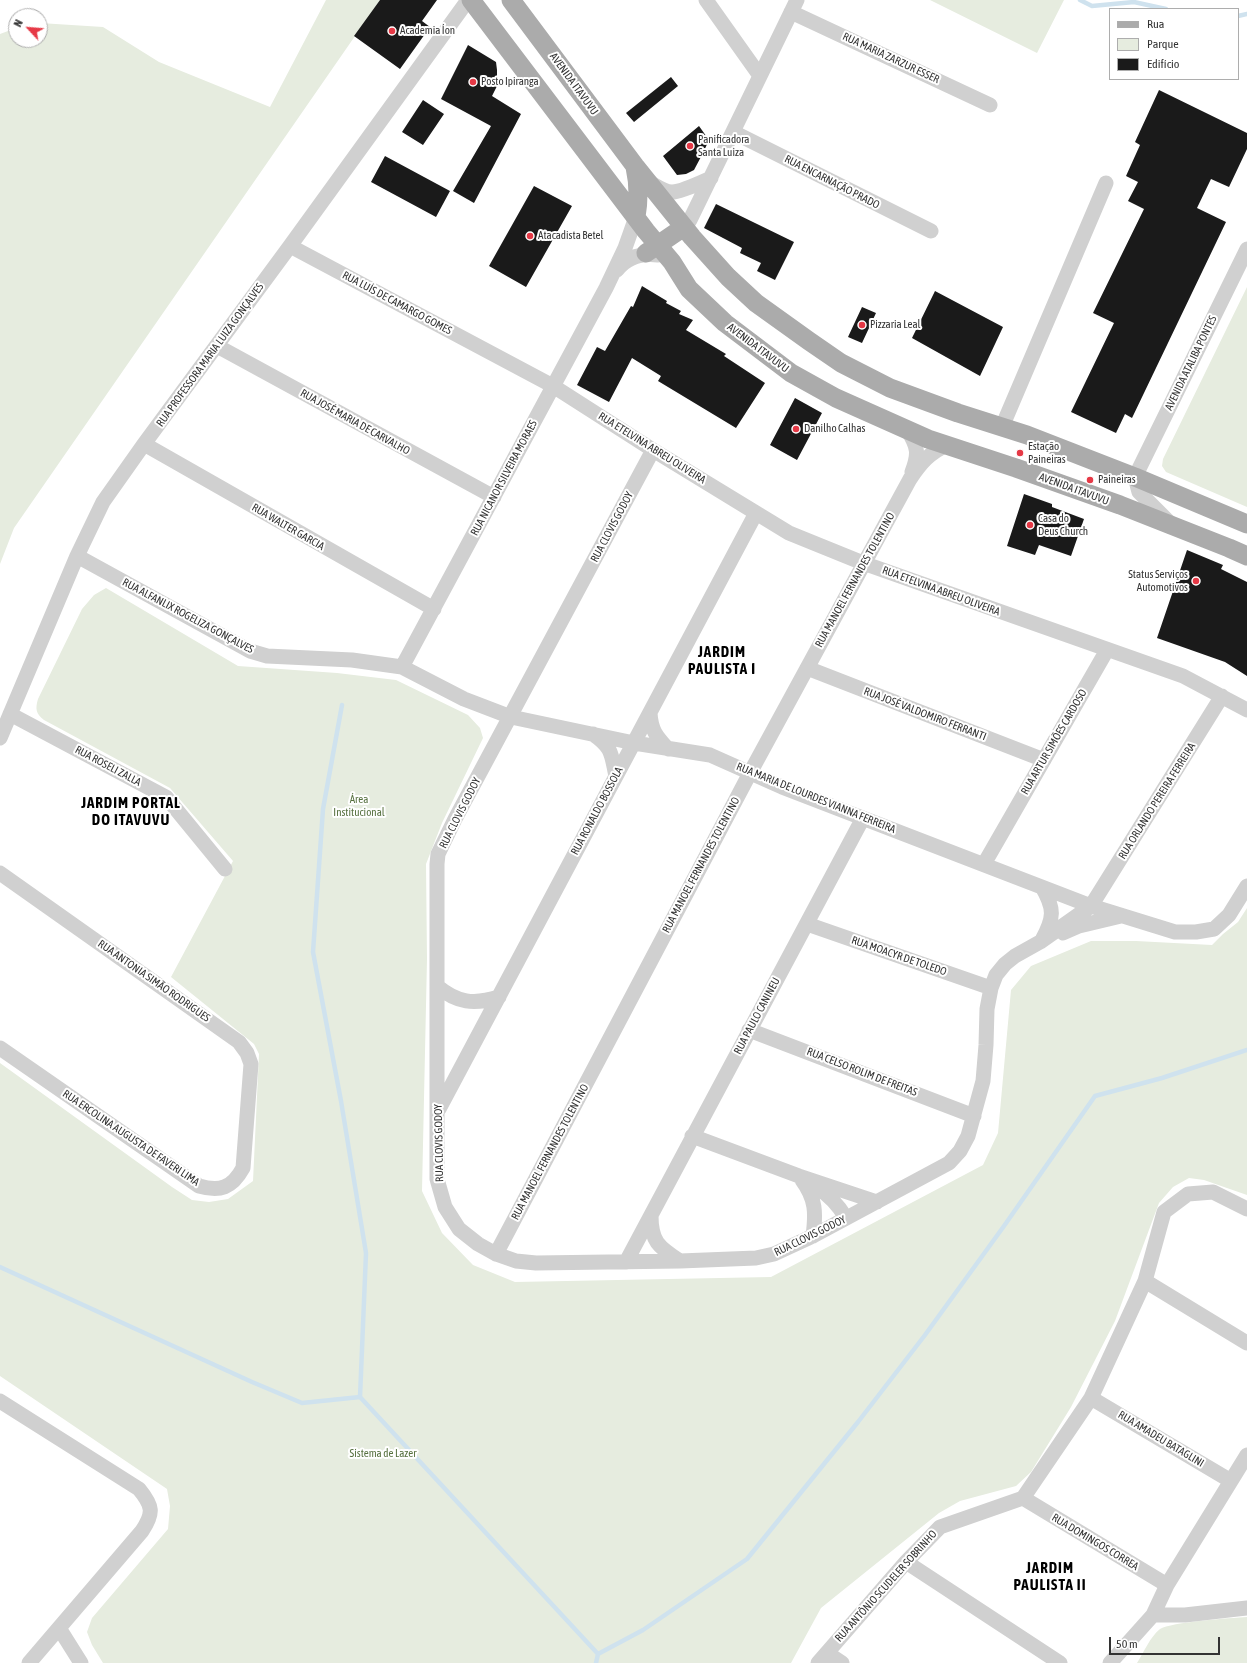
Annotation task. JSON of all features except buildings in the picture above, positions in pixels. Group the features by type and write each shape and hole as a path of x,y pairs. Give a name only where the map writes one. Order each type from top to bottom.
{"main road":[{"name":"AVENIDA ITAVUVU","path":"469,0 636,217 652,249 672,262 689,289 725,323 791,373 836,398 908,431 1016,468 1172,525 1247,556"},
{"name":"AVENIDA ITAVUVU","path":"511,0 635,166 684,227 728,277 756,303 841,363 890,388 958,413 1002,427 1135,477 1247,524"},
{"path":"635,166 638,180 639,200 636,217"},
{"path":"652,249 684,227"}],"street":[{"name":"RUA PROFESSORA MARIA LUIZA GONÇALVES","path":"0,738 77,556 103,502 469,0"},
{"path":"706,0 760,76"},
{"path":"684,227 690,220 794,6"},
{"name":"RUA MARIA ZARZUR ESSER","path":"794,6 990,105"},
{"name":"RUA ENCARNAÇÃO PRADO","path":"733,132 931,231"},
{"path":"647,180 660,188 672,192 697,185 710,178"},
{"path":"1002,427 1106,183"},
{"name":"RUA NICANOR SILVEIRA MORAES","path":"402,667 606,288 625,248 636,217"},
{"name":"RUA LUÍS DE CAMARGO GOMES","path":"290,246 503,360"},
{"name":"RUA NICANOR SILVEIRA MORAES","path":"606,288 620,266 632,257 652,249"},
{"name":"AVENIDA ATALIBA PONTES","path":"1135,477 1247,249"},
{"name":"RUA JOSÉ MARIA DE CARVALHO","path":"217,346 494,497"},
{"name":"RUA ETELVINA ABREU OLIVEIRA","path":"503,360 553,386 653,450 789,533 863,563 1183,676 1247,710"},
{"name":"RUA MANOEL FERNANDES TOLENTINO","path":"908,431 917,450 916,463 910,479"},
{"name":"RUA WALTER GARCIA","path":"144,444 383,582 434,609"},
{"name":"RUA MANOEL FERNANDES TOLENTINO","path":"496,1254 750,773 863,563 910,479 928,455 947,445"},
{"name":"RUA CLOVIS GODOY","path":"653,450 438,854 437,1179 445,1207 459,1229 478,1244 496,1254 516,1261 536,1263 680,1261 766,1257 813,1236 950,1163 960,1151 968,1136 983,1081 986,1045 986,1009 991,988 996,975 1005,964 1015,956 1096,908 1175,932 1196,932 1214,928 1229,915 1247,886"},
{"name":"AVENIDA ITAVUVU","path":"1135,477 1139,492 1172,525"},
{"name":"RUA RONALDO BOSSOLA","path":"438,1110 756,513"},
{"name":"RUA ALFANLIX ROGELIZA GONÇALVES","path":"77,556 250,651 267,656 352,660"},
{"name":"RUA ARTUR SIMÕES CARDOSO","path":"984,864 1107,650"},
{"name":"RUA MARIA DE LOURDES VIANNA FERREIRA","path":"352,660 402,667 464,698 511,717 634,743 710,755 782,787 1096,908"},
{"name":"RUA JOSÉ VALDOMIRO FERRANTI","path":"807,668 1044,760"},
{"name":"RUA ORLANDO PEREIRA FERREIRA","path":"1096,908 1222,696"},
{"path":"650,713 651,726 657,738 668,749"},
{"name":"RUA ROSELI ZALLA","path":"10,714 166,797 225,869"},
{"path":"592,734 605,742 612,753 616,776"},
{"name":"RUA PAULO CANINEU","path":"626,1262 692,1136 864,818"},
{"name":"RUA ARTUR SIMÕES CARDOSO","path":"1002,834 1000,855 1004,866 1012,875"},
{"name":"RUA ANTONIA SIMÃO RODRIGUES","path":"0,873 239,1042 247,1053 251,1064 246,1122"},
{"path":"1040,942 1051,922 1052,915 1049,901 1042,887"},
{"name":"RUA CLOVIS GODOY","path":"1079,926 1092,918 1096,908"},
{"name":"RUA CLOVIS GODOY","path":"1040,942 1079,926 1122,916"},
{"name":"RUA MOACYR DE TOLEDO","path":"807,924 991,988"},
{"path":"438,986 451,997 462,1000 485,1002 498,997"},
{"name":"RUA CELSO ROLIM DE FREITAS","path":"749,1030 974,1116"},
{"name":"RUA ERCOLINA AUGUSTA DE FAVERI LIMA","path":"0,1048 199,1186 211,1190 220,1189 237,1178 243,1168 246,1122"},
{"path":"692,1136 798,1176 877,1202"},
{"path":"798,1176 831,1198 839,1206 846,1218"},
{"path":"798,1176 810,1191 814,1206 813,1236"},
{"path":"1023,1498 1091,1398 1145,1280 1164,1212 1188,1194 1213,1192 1247,1209"},
{"path":"651,1215 651,1230 656,1242 668,1254 680,1261"},
{"path":"1145,1280 1247,1343"},
{"name":"RUA AMADEU BATAGLINI","path":"1091,1398 1231,1481"},
{"path":"2,1409 139,1489 146,1497 150,1507 150,1518 142,1531 29,1663"},
{"path":"1110,1663 1153,1615 1167,1585 1247,1455"},
{"name":"RUA ANTÔNIO SCUDELER SOBRINHO","path":"822,1658 906,1562 940,1527 1023,1498"},
{"name":"RUA DOMINGOS CORREA","path":"1023,1498 1167,1585"},
{"path":"906,1562 1060,1663"},
{"path":"1153,1615 1185,1615 1247,1608"},
{"path":"59,1628 81,1663"},
{"path":"822,1658 842,1663"}],"green space":[{"path":"326,0 380,0 14,528 0,564 0,34 8,31 8,48 48,48 48,24 103,27 159,62 270,107"},
{"path":"930,0 1064,0 1037,53"},
{"path":"1247,287 1247,507 1166,472 1162,466 1163,459"},
{"name":"Sistema de Lazer","path":"106,588 238,666 337,673 396,680 468,715 480,728 483,738 442,823 426,864 427,959 422,1191 442,1233 473,1265 515,1282 771,1277 983,1165 998,1133 1011,990 1031,966 1091,941 1136,941 1212,945 1238,922 1247,908 1247,1195 1204,1180 1189,1178 1173,1187 1159,1203 1115,1321 1071,1407 1031,1472 1016,1486 960,1501 939,1513 821,1608 791,1663 103,1663 92,1645 87,1632 92,1618 168,1529 170,1506 167,1489 0,1376 0,1063 172,1187 192,1200 209,1202 228,1199 253,1181 259,1054 254,1044 171,977 233,861 170,788 44,720 39,716 37,711 38,699 82,609 94,595"},
{"path":"1247,1617 1247,1663 1137,1663 1150,1640 1160,1629 1188,1622"}],"waterway":[{"path":"1080,0 1092,6 1134,2 1161,8"},
{"path":"1239,16 1247,14"},
{"path":"342,705 323,809 313,952 341,1101 366,1253 360,1397"},
{"path":"598,1654 643,1630 747,1559 858,1422 925,1335 1095,1096 1162,1078 1247,1050"},
{"path":"0,1267 252,1382 302,1403 360,1397 598,1654 596,1663"}],"place":[{"name":"Academia Íon","path":"392,31"},
{"name":"Posto Ipiranga","path":"473,82"},
{"name":"Panificadora Santa Luiza","path":"690,146"},
{"name":"Atacadista Betel","path":"530,236"},
{"name":"Pizzaria Leal","path":"862,325"},
{"name":"Danilho Calhas","path":"796,429"},
{"name":"Estação Paineiras","path":"1020,453"},
{"name":"Paineiras","path":"1090,480"},
{"name":"Casa do Deus Church","path":"1030,525"},
{"name":"Status Serviços Automotivos","path":"1196,581"}],"district":[{"name":"JARDIM PAULISTA I","path":"722,660"},
{"name":"JARDIM PORTAL DO ITAVUVU","path":"131,812"},
{"name":"JARDIM PAULISTA II","path":"1050,1576"}],"park label":[{"name":"Área Institucional","path":"359,806"}]}
